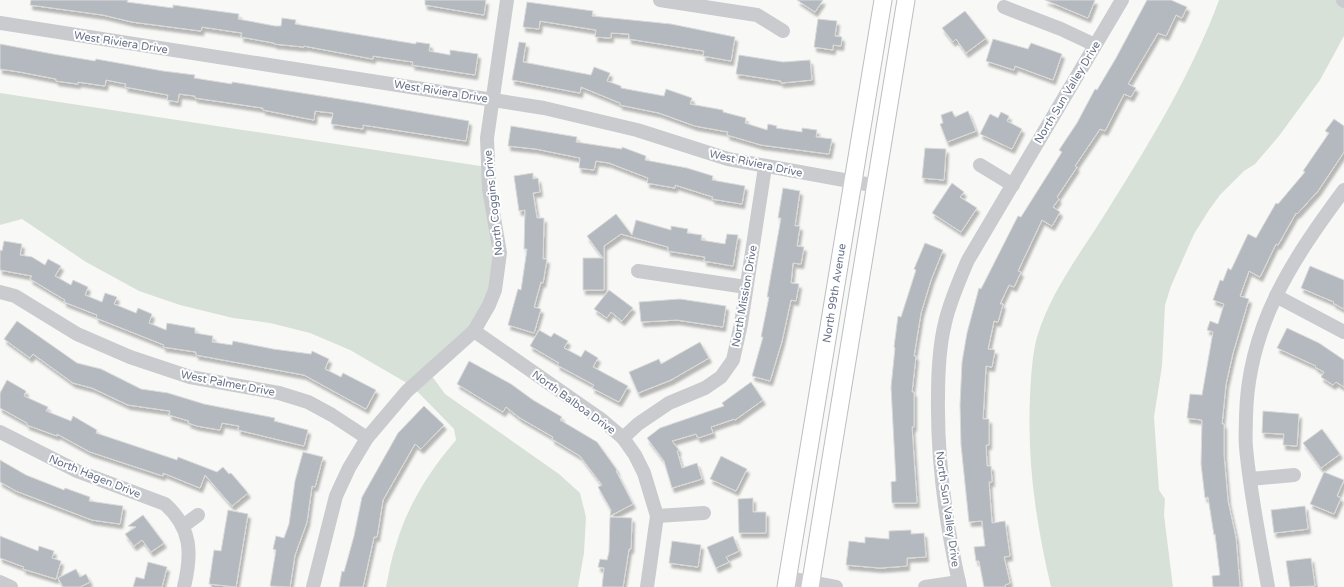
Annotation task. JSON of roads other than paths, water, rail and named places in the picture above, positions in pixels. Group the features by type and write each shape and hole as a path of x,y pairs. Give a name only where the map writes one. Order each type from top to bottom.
{"main road":[{"name":"North 99th Avenue","path":"787,583 883,0"},
{"path":"811,585 906,0"}],"street":[{"name":"North Coggins Drive","path":"313,587 336,496 349,468 367,438 407,391 474,331 489,305 495,290 500,253 487,167 487,138 507,0"},
{"path":"660,0 757,15 783,31"},
{"name":"North Sun Valley Drive","path":"959,584 950,537 939,451 938,379 940,352 945,324 957,285 968,260 1095,45 1113,18 1122,0"},
{"path":"1004,7 1061,29 1095,45"},
{"name":"West Riviera Drive","path":"0,23 492,98 580,115 637,130 728,159 765,167 877,186"},
{"path":"980,165 1013,185"},
{"name":"North Mission Drive","path":"623,438 638,424 669,403 705,388 722,377 733,360 765,167"},
{"path":"1268,587 1246,446 1247,392 1254,355 1266,316 1276,296 1309,238 1344,190"},
{"path":"638,271 746,287"},
{"name":"West Palmer Drive","path":"0,292 15,296 77,334 130,357 190,377 279,393 308,402 332,415 367,438"},
{"path":"1276,296 1344,332"},
{"name":"North Balboa Drive","path":"474,331 602,420 623,438 634,454 644,473 657,516 647,587"},
{"name":"North Hagen Drive","path":"0,432 77,471 164,504 172,511 183,526 189,546 190,561 184,587"},
{"path":"1250,479 1294,475"},
{"path":"657,516 704,513"},
{"path":"183,526 198,515"},
{"path":"0,582 11,587"},
{"path":"787,583 836,587"},
{"path":"925,587 959,584"}]}
